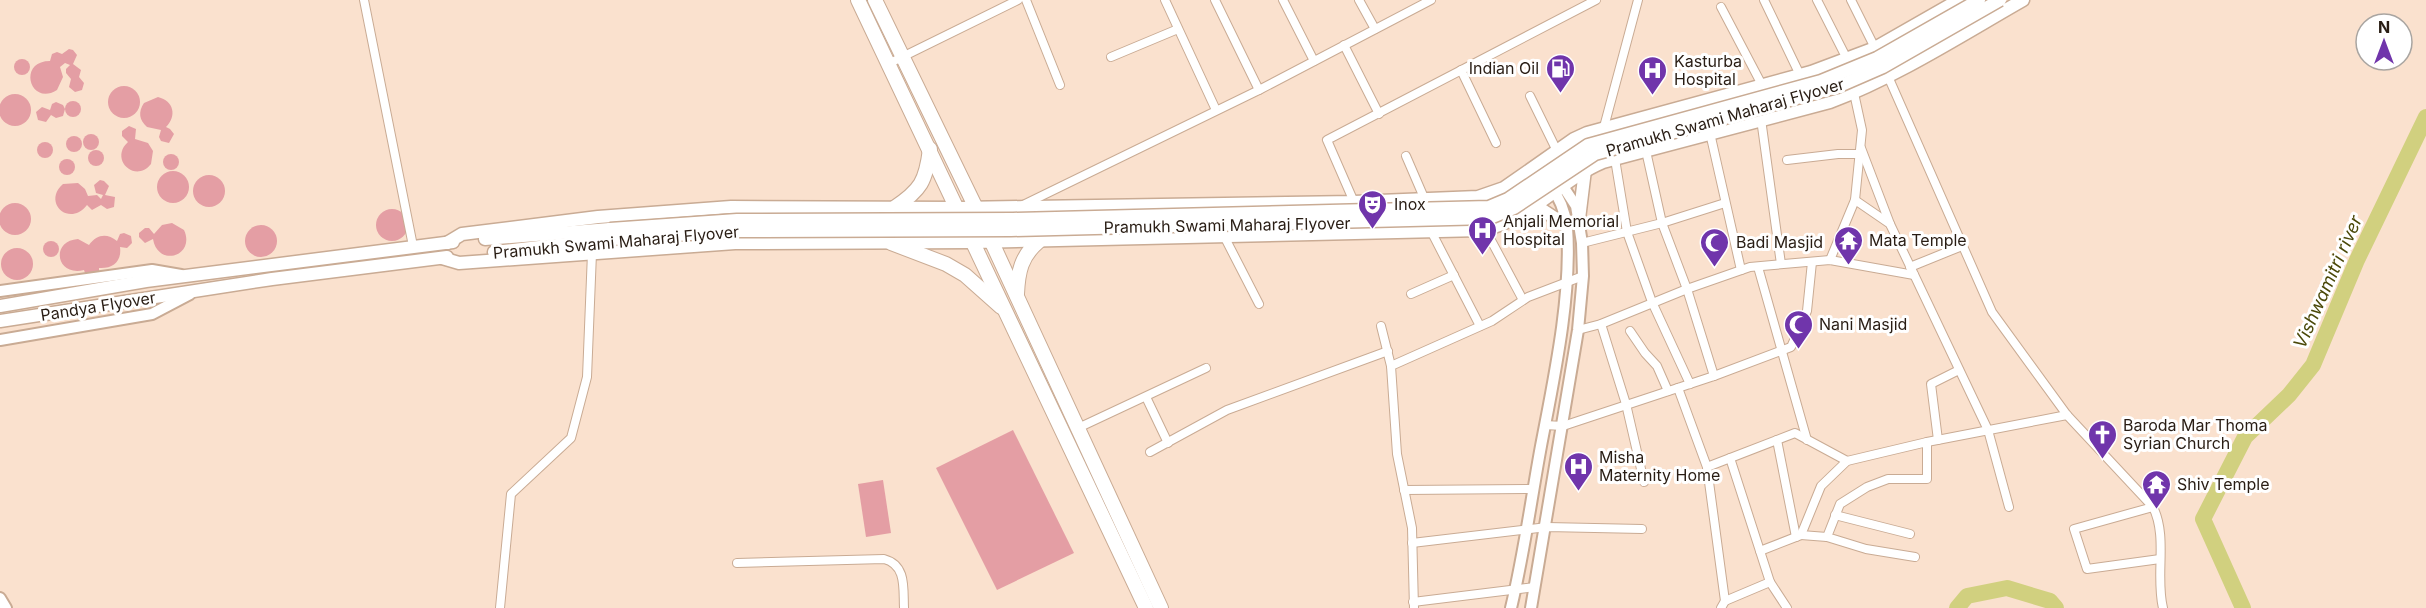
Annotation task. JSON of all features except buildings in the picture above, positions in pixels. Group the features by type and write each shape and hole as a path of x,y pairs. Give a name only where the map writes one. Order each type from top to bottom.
{"highway":[{"path":"858,0 959,208 1146,608"},
{"path":"875,0 992,242 1161,608"},
{"path":"894,208 920,187 927,172 930,147"},
{"path":"1016,296 1020,264 1039,241"},
{"path":"891,243 946,264 965,275 1007,312"}],"main road":[{"path":"447,243 462,234 598,217 731,207 976,208 1354,202 1425,200 1491,194 1581,136 1604,127 1800,75 1847,59 1875,48 1959,0"},
{"name":"Pramukh Swami Maharaj Flyover","path":"447,243 737,220 1025,219 1477,209 1508,199 1588,145 1821,81 1852,70 1979,0"},
{"name":"Pramukh Swami Maharaj Flyover","path":"442,258 610,239 736,231 1011,230 1490,218 1514,208 1594,154 1837,87 1883,67 2000,0"},
{"path":"442,258 459,263 735,243 992,242 1485,229 1515,219 1585,170 1615,159 1830,102 1854,93 1888,77 2023,0"},
{"path":"1579,219 1585,170"},
{"path":"1527,210 1541,209 1567,226"},
{"name":"Pandya Flyover","path":"0,306 146,281 447,243"},
{"name":"Pandya Flyover","path":"0,321 196,291 442,258"}],"street":[{"path":"364,0 413,246"},
{"path":"890,63 1018,0"},
{"path":"1026,0 1060,85"},
{"path":"1165,0 1216,111"},
{"path":"1215,0 1259,90"},
{"path":"1283,0 1314,61"},
{"path":"1359,0 1375,29"},
{"path":"1019,207 1259,90 1431,0"},
{"path":"1354,202 1327,140 1596,0"},
{"path":"1604,127 1638,0"},
{"path":"1764,0 1800,75"},
{"path":"1817,0 1847,59"},
{"path":"1851,0 1875,48 1992,312 2067,415 2152,507 2159,520 2159,591 2163,608"},
{"path":"1721,7 1762,85"},
{"path":"1111,57 1178,29"},
{"path":"1344,45 1379,114"},
{"path":"1461,70 1496,143"},
{"path":"1830,260 1855,200 1862,130 1854,93"},
{"path":"1530,96 1557,151"},
{"path":"1761,119 1781,264"},
{"path":"1710,133 1741,270"},
{"path":"1787,160 1860,150"},
{"path":"1860,150 1892,228 1988,430 2009,507"},
{"path":"1646,151 1662,223 1687,289 1714,376"},
{"path":"1406,156 1425,200"},
{"path":"1615,159 1627,232 1652,302 1690,384"},
{"path":"1532,608 1578,330 1582,276 1582,243 1576,206 1540,163"},
{"path":"1511,608 1555,373 1566,282 1567,226 1559,188"},
{"path":"1855,200 1890,224 1892,228"},
{"path":"1582,243 1662,223 1725,203"},
{"path":"1485,229 1523,300"},
{"path":"1431,231 1480,326"},
{"path":"1224,236 1259,304"},
{"path":"1578,330 1601,324 1652,302 1741,270 1830,260 1912,271 1962,246"},
{"path":"500,608 511,494 571,438 586,377 592,253"},
{"path":"1545,425 1563,426 1783,352 1791,347 1807,311 1812,262"},
{"path":"1758,267 1807,440"},
{"path":"0,291 152,270 185,276"},
{"path":"1411,294 1454,275"},
{"path":"1391,366 1492,321 1523,300 1582,276"},
{"path":"0,339 152,314 196,291"},
{"path":"1601,324 1626,404 1644,482"},
{"path":"1381,326 1391,366 1397,454 1412,528 1413,605 1535,587"},
{"path":"1630,331 1657,366 1668,391"},
{"path":"1150,452 1227,410 1388,351"},
{"path":"1078,428 1206,368"},
{"path":"1938,440 1931,384 1959,370"},
{"path":"1678,388 1707,467 1723,605 1770,582"},
{"path":"1146,397 1168,443"},
{"path":"1798,536 1821,486 1847,461 1927,442 2067,415"},
{"path":"1707,467 1795,433 1847,461"},
{"path":"1777,440 1798,536"},
{"path":"1827,537 1840,504 1867,487 1888,479 1927,479 1927,442"},
{"path":"1730,458 1770,582 1787,608"},
{"path":"1404,490 1533,489"},
{"path":"2152,507 2074,530 2087,569 2160,559"},
{"path":"1835,515 1910,534"},
{"path":"1412,543 1547,527 1642,530"},
{"path":"1760,551 1798,536 1827,537 1866,549 1915,558"},
{"path":"736,563 884,559 892,561 900,569 902,576 904,608"},
{"path":"0,598 6,608"}],"shaded area":[{"path":"69,49 77,55 73,64 81,70 79,77 84,83 82,90 75,92 69,87 71,79 66,69 70,65 65,63 60,67 63,77 57,90 48,94 40,93 31,82 33,68 40,63 50,61 52,54 57,52 62,54"},
{"path":"22,59 30,67 22,75 14,67"},
{"path":"124,86 136,90 140,102 136,114 124,118 112,114 108,102 112,90"},
{"path":"15,94 27,98 31,110 27,122 15,126 3,122 -1,110 3,98"},
{"path":"158,97 168,102 172,109 172,118 166,127 174,134 169,143 161,141 159,137 161,130 147,127 141,119 140,113 144,103"},
{"path":"73,101 81,109 73,117 65,109"},
{"path":"56,102 63,105 65,109 63,116 56,118 51,115 46,122 38,120 36,112 42,107 50,110 52,104"},
{"path":"129,126 136,129 135,139 148,143 153,151 151,164 138,171 126,167 121,155 128,142 122,136 122,131"},
{"path":"91,134 99,142 91,150 83,142"},
{"path":"74,136 82,144 74,152 66,144"},
{"path":"45,142 53,150 45,158 37,150"},
{"path":"96,150 104,158 96,166 88,158"},
{"path":"171,154 179,162 171,170 163,162"},
{"path":"67,159 75,167 67,175 59,167"},
{"path":"173,171 185,175 189,187 185,199 173,203 161,199 157,187 161,175"},
{"path":"209,175 221,179 225,191 221,203 209,207 197,203 193,191 197,179"},
{"path":"100,180 109,186 105,195 115,197 114,207 107,209 101,205 92,210 87,205 73,214 60,210 55,198 63,184 78,183 85,189 88,196 97,195 101,199 103,195 96,193 94,185"},
{"path":"15,203 26,208 31,219 26,230 15,235 4,230 -1,219 4,208"},
{"path":"392,209 403,214 408,225 403,236 392,241 381,236 376,225 381,214"},
{"path":"172,223 184,230 186,239 181,252 175,255 168,256 162,253 156,248 153,239 145,243 139,237 139,233 145,228 149,228 154,234 162,225"},
{"path":"261,225 273,229 277,241 273,253 261,257 249,253 245,241 249,229"},
{"path":"120,234 131,236 132,243 127,248 120,247 120,256 116,263 99,268 99,272 86,276 84,270 75,271 62,264 60,252 69,241 78,239 89,245 95,239 106,236 117,241"},
{"path":"51,241 59,249 51,257 43,249"},
{"path":"17,248 29,252 33,264 29,276 17,280 5,276 1,264 5,252"},
{"path":"1013,430 1074,553 997,590 936,468"},
{"path":"883,480 891,533 866,537 858,484"}],"waterway":[{"name":"Vishwamitri river","path":"2243,608 2203,519 2245,437 2289,395 2313,365 2357,260 2426,117"},
{"name":"Vishwamitri river","path":"1957,608 1967,596 2007,588 2050,601 2056,608"}],"place":[{"name":"Indian Oil","path":"1560,94"},
{"name":"Kasturba Hospital","path":"1653,96"},
{"name":"Inox","path":"1373,230"},
{"name":"Anjali Memorial Hospital","path":"1482,256"},
{"name":"Mata Temple","path":"1848,266"},
{"name":"Badi Masjid","path":"1715,268"},
{"name":"Nani Masjid","path":"1798,350"},
{"name":"Baroda Mar Thoma Syrian Church","path":"2102,460"},
{"name":"Misha Maternity Home","path":"1578,492"},
{"name":"Shiv Temple","path":"2156,510"}]}
